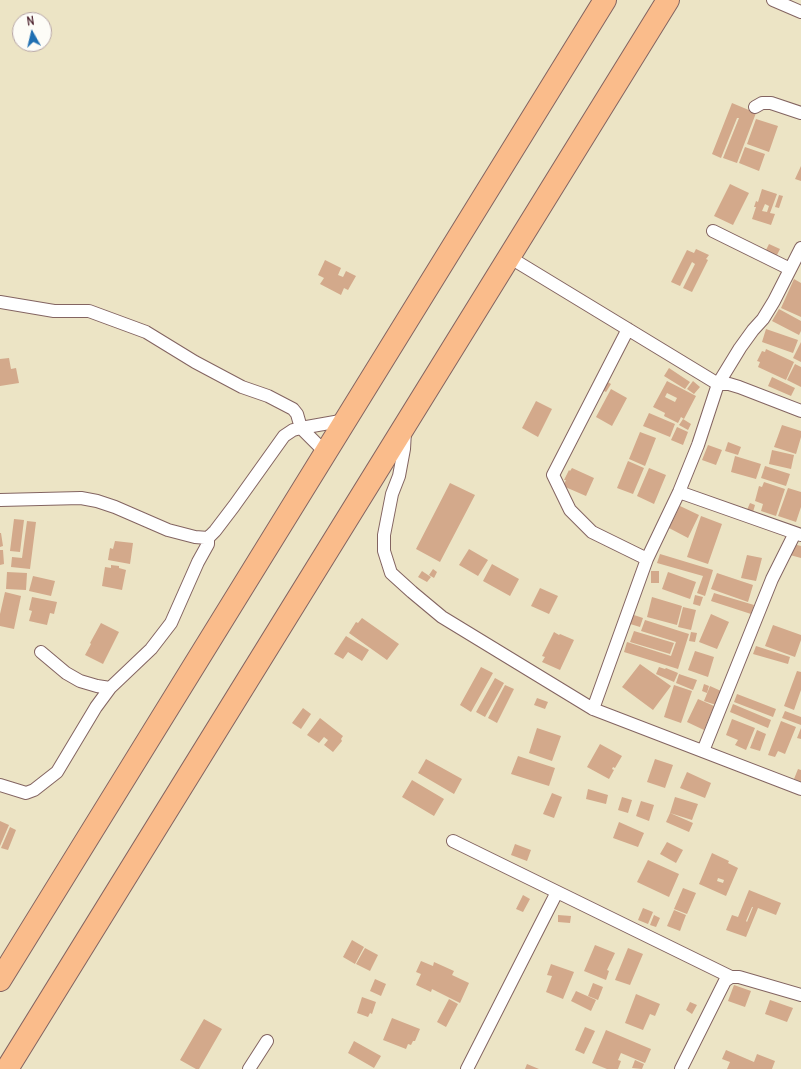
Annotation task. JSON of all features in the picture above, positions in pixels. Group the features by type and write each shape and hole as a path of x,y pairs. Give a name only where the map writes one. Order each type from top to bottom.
{"highway":[{"path":"0,980 605,0"},
{"path":"7,1069 668,0"}],"street":[{"path":"772,0 801,12"},
{"path":"755,107 762,103 771,103 801,113"},
{"path":"713,231 790,269"},
{"path":"593,709 647,559 680,492 698,445 718,384 740,348 763,319 801,248"},
{"path":"509,257 718,384 729,384 739,387 801,411"},
{"path":"0,302 54,311 89,311 146,332 242,387 268,396 293,409 297,414 301,428 326,453"},
{"path":"628,329 553,475 570,510 592,532 647,559"},
{"path":"0,785 26,793 34,790 57,772 96,707 110,688 151,649 172,623 198,562 208,544 208,538 234,506 284,436 293,430 346,420"},
{"path":"405,424 404,450 399,476 392,494 384,535 384,551 391,574 442,617 593,709 801,789"},
{"path":"680,492 798,534 772,579 703,751"},
{"path":"0,500 81,498 115,507 168,530 195,537 208,538"},
{"path":"41,652 66,673 80,681 110,688"},
{"path":"453,841 730,977 739,977 801,995"},
{"path":"467,1069 557,892"},
{"path":"681,1069 725,982 730,977"},
{"path":"249,1069 267,1041"}],"building":[{"path":"732,103 756,113 737,163 723,158 739,118 737,118 721,158 712,154"},
{"path":"756,119 778,126 769,152 747,144"},
{"path":"745,147 765,154 759,171 739,163"},
{"path":"801,166 801,181 795,179"},
{"path":"730,184 749,193 733,225 714,216"},
{"path":"762,189 777,194 770,213 775,214 771,225 752,219 756,207 754,207 756,201 758,202","holes":["765,204 769,206 767,212 762,211"]},
{"path":"779,195 783,196 779,208 775,207"},
{"path":"769,244 780,249 776,257 765,252"},
{"path":"696,249 709,255 692,292 683,288 695,264 692,262 680,286 671,282 687,250 694,253"},
{"path":"325,260 341,268 338,275 343,277 346,271 356,276 348,290 344,288 341,295 320,284 324,278 318,275"},
{"path":"794,279 801,283 801,317 781,308"},
{"path":"779,309 801,321 801,331 799,335 772,321"},
{"path":"766,329 798,340 793,353 762,342"},
{"path":"801,342 801,362 793,358"},
{"path":"766,349 794,362 786,380 758,367 760,362 757,361 762,351 765,352"},
{"path":"9,358 11,369 16,368 19,383 0,386 0,359"},
{"path":"795,364 801,367 801,387 787,380"},
{"path":"669,368 690,382 685,389 664,376"},
{"path":"772,377 795,388 791,396 768,386"},
{"path":"604,380 611,384 606,392 600,389"},
{"path":"667,381 696,396 684,419 681,417 678,423 664,416 665,413 653,407","holes":["667,393 677,398 675,402 665,397"]},
{"path":"693,381 700,387 694,394 687,389"},
{"path":"611,389 627,398 612,426 596,417"},
{"path":"536,401 552,409 538,437 522,428"},
{"path":"649,413 675,424 670,437 643,426"},
{"path":"683,419 691,424 688,430 679,425"},
{"path":"782,425 801,431 801,437 796,454 774,447"},
{"path":"677,427 688,432 683,445 671,440"},
{"path":"640,432 656,438 645,466 629,459"},
{"path":"728,442 741,447 738,455 725,451"},
{"path":"708,445 722,450 716,465 702,460"},
{"path":"772,450 794,455 791,469 769,464"},
{"path":"735,456 761,464 756,479 731,472"},
{"path":"628,461 644,468 633,494 617,488"},
{"path":"765,466 790,474 786,486 761,478"},
{"path":"572,468 594,478 586,496 563,486 569,470 570,471"},
{"path":"649,468 666,475 654,504 637,496"},
{"path":"764,482 785,489 776,516 761,511 763,504 755,501 759,486 762,487"},
{"path":"450,483 475,495 440,562 416,549"},
{"path":"788,488 801,492 801,507 796,522 778,516"},
{"path":"750,503 755,505 753,512 747,510"},
{"path":"680,506 699,515 688,538 669,528"},
{"path":"701,516 722,524 708,564 687,557"},
{"path":"14,519 24,520 20,552 10,551"},
{"path":"27,521 36,522 30,569 11,567 12,557 22,558"},
{"path":"0,533 3,546 0,547"},
{"path":"115,541 133,543 130,564 108,560 110,548 113,549"},
{"path":"793,544 801,546 801,558 790,555"},
{"path":"469,549 488,560 478,576 459,565"},
{"path":"0,550 3,550 4,564 0,565"},
{"path":"660,554 713,570 705,596 697,593 703,576 657,563"},
{"path":"747,555 762,558 756,581 741,578"},
{"path":"492,564 519,579 510,596 483,581"},
{"path":"111,565 119,566 119,568 126,570 122,590 102,586 105,567 111,568"},
{"path":"433,569 437,572 434,578 429,575"},
{"path":"422,571 431,577 427,582 418,577"},
{"path":"651,571 659,571 659,583 651,583"},
{"path":"7,572 27,573 26,590 6,589"},
{"path":"668,572 696,582 690,599 662,589"},
{"path":"717,573 753,585 748,602 711,589"},
{"path":"33,576 55,581 51,596 29,591"},
{"path":"540,588 558,596 549,614 531,606"},
{"path":"5,592 21,596 14,629 0,626 0,614"},
{"path":"714,593 754,605 751,614 711,601"},
{"path":"695,595 703,597 700,606 693,604"},
{"path":"32,597 57,602 54,614 50,613 47,625 29,621 32,611 29,610"},
{"path":"652,597 682,606 677,625 647,617"},
{"path":"683,607 696,610 691,630 678,627"},
{"path":"631,614 643,618 640,627 627,623"},
{"path":"711,614 729,622 717,649 699,642"},
{"path":"362,618 399,644 387,660 349,633 356,622 358,623"},
{"path":"645,620 689,634 678,669 624,652 627,642 671,656 676,642 641,631"},
{"path":"101,623 119,632 103,664 85,655"},
{"path":"773,625 801,635 801,640 795,657 765,646"},
{"path":"634,631 674,643 670,654 630,642"},
{"path":"554,632 574,640 560,670 542,662 545,657 542,656"},
{"path":"691,632 697,633 695,642 689,641"},
{"path":"346,636 369,650 362,661 348,652 343,659 334,654"},
{"path":"756,646 790,657 788,664 753,654"},
{"path":"695,651 714,657 708,677 688,670"},
{"path":"640,664 671,686 653,710 622,687"},
{"path":"481,667 493,673 471,712 460,705"},
{"path":"659,667 678,673 674,682 656,674"},
{"path":"797,671 801,672 801,690 794,710 784,706"},
{"path":"679,674 697,680 693,690 676,683"},
{"path":"495,678 504,683 485,717 476,712"},
{"path":"704,684 709,686 707,693 702,691"},
{"path":"505,685 514,689 497,723 488,718"},
{"path":"674,685 692,691 681,723 664,717"},
{"path":"710,686 721,691 716,705 704,701"},
{"path":"737,694 776,709 773,717 734,702"},
{"path":"537,698 548,702 545,709 534,705"},
{"path":"698,699 714,706 704,730 687,722"},
{"path":"733,704 771,720 768,728 730,712"},
{"path":"303,708 311,714 301,729 292,723"},
{"path":"785,711 801,717 801,725 782,718"},
{"path":"320,718 343,736 341,739 342,741 333,752 324,745 328,740 324,737 319,743 307,735"},
{"path":"732,719 755,728 746,750 735,745 738,740 726,735"},
{"path":"781,721 796,727 785,754 778,751 775,757 768,755"},
{"path":"537,728 561,736 552,761 529,753"},
{"path":"801,728 801,739 797,738"},
{"path":"757,730 766,734 760,751 750,748"},
{"path":"600,744 622,756 615,768 613,767 612,769 614,770 609,779 587,767"},
{"path":"518,756 555,768 549,786 511,774"},
{"path":"426,759 462,779 454,794 418,773"},
{"path":"655,759 673,765 665,788 647,782"},
{"path":"798,769 801,770 801,782 794,779"},
{"path":"687,772 711,783 705,798 680,788"},
{"path":"412,780 444,799 434,816 402,797"},
{"path":"588,789 608,795 606,804 586,799"},
{"path":"552,793 562,797 554,818 543,814"},
{"path":"622,797 632,800 628,813 618,810"},
{"path":"675,797 698,804 692,820 670,813"},
{"path":"641,801 654,805 649,821 636,816"},
{"path":"670,813 693,823 689,832 666,822"},
{"path":"0,821 9,825 0,846"},
{"path":"619,822 644,833 638,847 613,838"},
{"path":"10,827 16,830 8,850 1,848"},
{"path":"667,842 683,850 676,863 660,854"},
{"path":"515,844 531,850 527,861 511,855"},
{"path":"712,853 729,861 728,863 738,868 726,896 699,884","holes":["718,878 724,880 723,883 717,881"]},
{"path":"648,860 679,874 669,897 637,882"},
{"path":"683,888 696,893 687,914 674,909"},
{"path":"749,890 781,903 776,915 758,908 746,937 726,930 732,915 738,917","holes":["753,907 747,922 746,921"]},
{"path":"523,895 530,899 523,912 516,909"},
{"path":"643,908 653,912 648,924 638,920"},
{"path":"674,910 686,915 680,931 667,926"},
{"path":"558,915 571,916 570,923 558,922"},
{"path":"654,915 660,918 656,927 650,925"},
{"path":"352,940 364,947 355,964 343,957"},
{"path":"595,945 615,953 607,970 609,971 606,980 584,971"},
{"path":"365,948 378,955 370,971 356,964"},
{"path":"628,948 643,954 630,985 615,980"},
{"path":"421,961 433,966 434,962 454,971 452,975 469,983 460,1003 432,989 431,992 416,985 421,974 416,972"},
{"path":"551,964 574,972 563,999 546,992 552,976 547,975"},
{"path":"375,979 386,984 381,996 370,991"},
{"path":"593,983 603,987 598,1000 588,996"},
{"path":"734,985 751,991 745,1007 728,1001"},
{"path":"576,991 596,1000 591,1011 571,1001"},
{"path":"636,994 660,1004 655,1016 650,1014 643,1030 625,1023"},
{"path":"362,997 376,1002 372,1014 370,1013 368,1017 357,1013"},
{"path":"449,999 458,1004 446,1027 437,1022"},
{"path":"770,1000 793,1008 787,1022 765,1014"},
{"path":"690,1002 697,1005 692,1014 686,1010"},
{"path":"392,1018 420,1029 415,1041 413,1041 411,1045 408,1044 406,1049 383,1040"},
{"path":"204,1019 222,1029 199,1069 196,1069 180,1060"},
{"path":"585,1027 595,1031 584,1054 575,1050"},
{"path":"606,1030 651,1049 645,1063 621,1053 618,1060 621,1061 618,1069 607,1069 592,1063"},
{"path":"354,1041 381,1056 374,1068 348,1053"},
{"path":"726,1050 754,1062 757,1054 775,1061 772,1069 727,1069 730,1062 722,1059"},
{"path":"635,1060 644,1064 642,1069 632,1068"},
{"path":"527,1064 539,1069 525,1069"}]}
